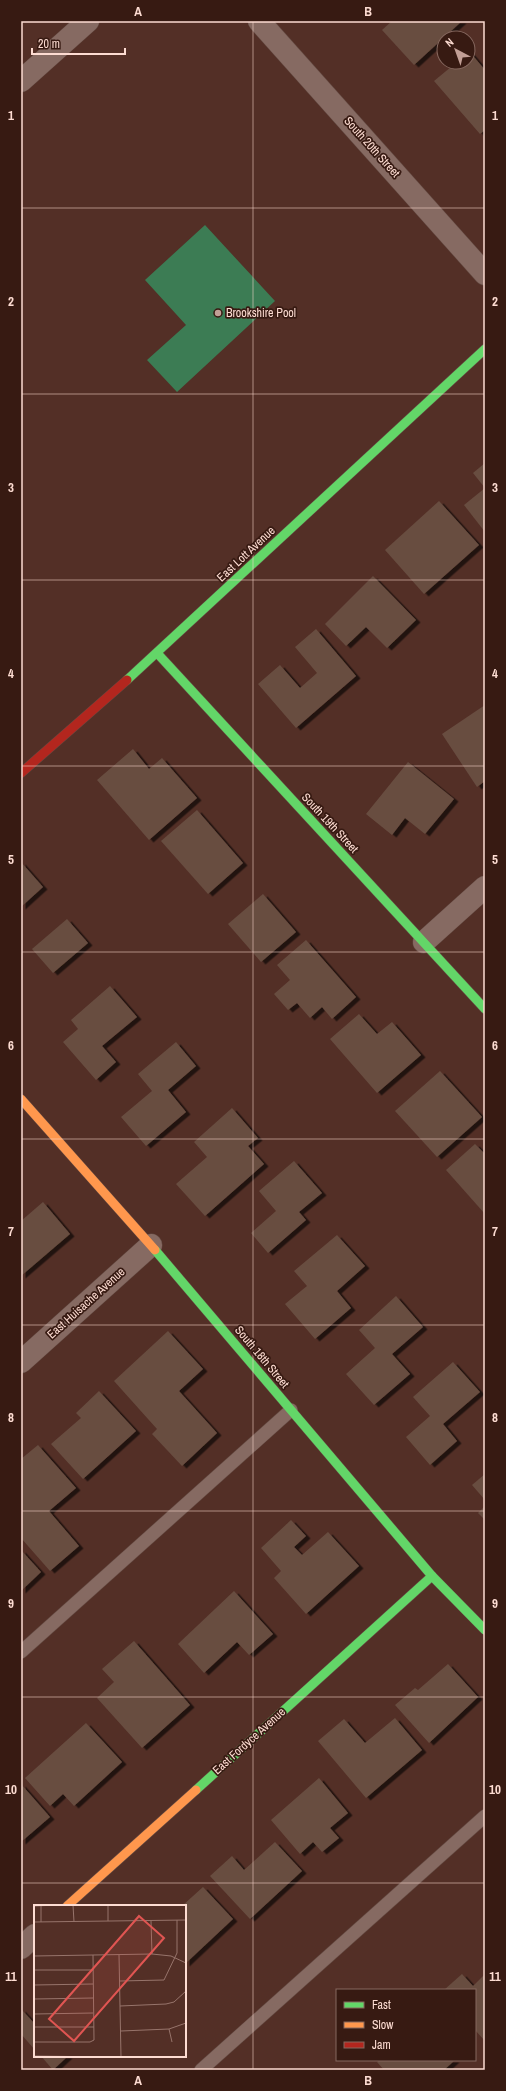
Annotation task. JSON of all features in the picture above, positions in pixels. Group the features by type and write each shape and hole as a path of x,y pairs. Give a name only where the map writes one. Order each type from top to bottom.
{"street":[{"path":"21,81 88,21"},
{"name":"South 20th Street","path":"259,21 485,274"},
{"name":"East Lott Avenue","path":"21,773 157,653 485,350"},
{"name":"South 19th Street","path":"157,653 485,1009"},
{"path":"424,942 485,887"},
{"name":"South 18th Street","path":"21,1099 151,1245 432,1576 485,1630"},
{"name":"East Huisache Avenue","path":"21,1362 151,1245"},
{"name":"East Fordyce Avenue","path":"68,1905 432,1576"},
{"path":"21,1948 34,1936"}],"lane":[{"path":"21,1652 292,1410"},
{"path":"201,2070 485,1816"}],"shaded area":[{"name":"Brookshire Pool","path":"205,225 275,301 177,392 147,360 186,325 145,280"}],"building":[{"path":"392,21 462,21 452,30 436,30 436,45 414,65 382,30"},
{"path":"476,59 485,70 485,130 480,134 434,81 447,70 476,70"},
{"path":"485,463 485,488 473,473"},
{"path":"485,488 485,532 464,505"},
{"path":"439,501 479,545 424,594 385,550"},
{"path":"373,576 416,620 387,648 366,627 346,646 325,624"},
{"path":"316,629 356,676 296,728 258,684 280,665 300,688 317,673 295,647"},
{"path":"485,705 485,781 477,787 442,734"},
{"path":"133,749 149,769 162,758 197,798 149,840 97,780"},
{"path":"408,762 454,799 425,834 405,818 392,835 366,814"},
{"path":"197,810 243,863 208,894 161,841"},
{"path":"21,862 43,887 21,907"},
{"path":"263,894 296,932 261,962 228,924"},
{"path":"67,919 88,943 53,973 32,949"},
{"path":"306,940 356,997 332,1019 322,1007 310,1018 297,1003 288,1010 274,994 290,980 277,965"},
{"path":"110,986 137,1017 102,1046 116,1062 96,1080 63,1042 78,1029 71,1020"},
{"path":"359,1014 377,1034 392,1022 421,1055 377,1093 330,1039"},
{"path":"176,1042 196,1066 168,1090 186,1112 146,1146 121,1117 152,1091 138,1074"},
{"path":"440,1071 482,1117 437,1157 395,1111"},
{"path":"232,1108 258,1138 248,1146 264,1164 205,1216 176,1184 207,1157 194,1142"},
{"path":"475,1144 485,1154 485,1214 446,1170"},
{"path":"294,1161 322,1193 299,1212 306,1220 268,1253 251,1233 276,1211 259,1191"},
{"path":"43,1202 70,1234 21,1276 21,1221"},
{"path":"337,1235 365,1266 337,1291 351,1308 315,1339 285,1304 307,1286 294,1271"},
{"path":"396,1296 423,1327 392,1354 410,1374 374,1405 346,1374 375,1348 359,1330"},
{"path":"168,1331 203,1369 179,1391 217,1433 182,1466 152,1434 157,1429 114,1381"},
{"path":"453,1362 480,1392 443,1424 457,1441 430,1465 406,1437 430,1416 413,1397"},
{"path":"99,1391 136,1431 83,1479 51,1444 81,1418 76,1413"},
{"path":"38,1445 76,1488 49,1511 79,1546 50,1571 21,1538 21,1459"},
{"path":"485,1474 485,1500 472,1485"},
{"path":"485,1506 485,1520 478,1513"},
{"path":"291,1520 306,1536 294,1547 302,1555 328,1532 359,1566 306,1614 274,1578 281,1571 261,1548"},
{"path":"21,1550 41,1572 21,1591"},
{"path":"234,1591 273,1634 249,1655 237,1642 204,1673 178,1644"},
{"path":"134,1641 190,1705 142,1748 97,1698 114,1682 102,1669"},
{"path":"448,1664 478,1697 429,1743 395,1705 415,1688 418,1690"},
{"path":"395,1718 422,1750 366,1798 318,1741 344,1719 365,1743"},
{"path":"86,1723 122,1762 74,1806 63,1794 50,1806 25,1778"},
{"path":"319,1778 348,1813 330,1828 339,1838 322,1852 313,1842 300,1854 271,1820"},
{"path":"21,1784 50,1817 21,1842"},
{"path":"275,1842 302,1871 250,1919 210,1876 232,1856 244,1870"},
{"path":"203,1887 233,1919 186,1963 186,1905 183,1905"},
{"path":"462,1974 473,1986 485,1974 485,2041 476,2031 476,1989 445,1989"},
{"path":"21,2009 34,2023 34,2049 21,2034"},
{"path":"42,2057 67,2057 53,2070"},
{"path":"454,2061 444,2070 384,2070 377,2062"}],"traffic: fast":[{"path":"127,680 485,349"},
{"path":"157,653 485,1009"},
{"path":"155,1250 432,1576 485,1630"},
{"path":"196,1790 432,1576"}],"traffic: slow":[{"path":"21,1099 155,1250"},
{"path":"68,1905 196,1790"}],"traffic: jam":[{"path":"21,773 127,680"}],"place":[{"name":"Brookshire Pool","path":"218,313"}]}
